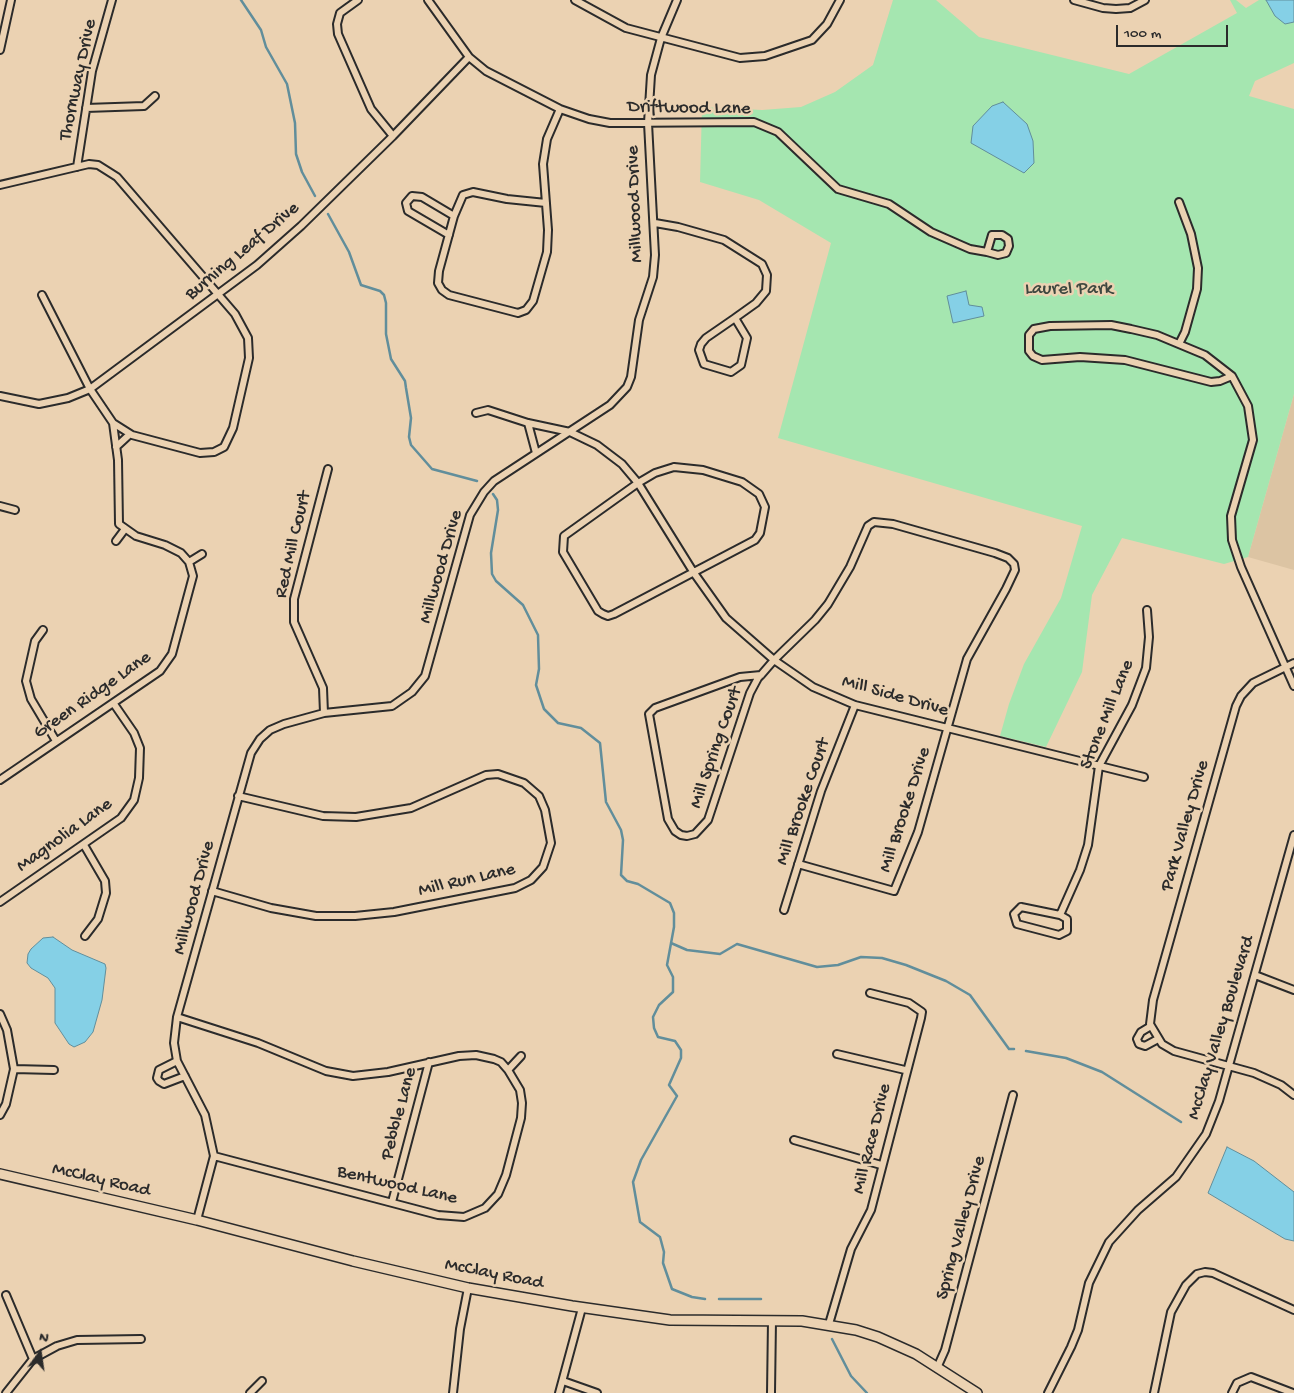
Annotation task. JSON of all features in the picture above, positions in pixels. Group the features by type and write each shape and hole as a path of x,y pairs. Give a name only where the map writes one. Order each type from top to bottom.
{"main road":[{"name":"McClay Road","path":"0,1174 197,1220 353,1261 468,1288 582,1308 670,1320 772,1320 829,1324 878,1337 916,1354 977,1393"}],"street":[{"path":"0,50 11,0"},
{"name":"Thornway Drive","path":"77,167 92,71 112,0"},
{"path":"358,0 340,13 337,24 338,34 371,109 393,136"},
{"name":"Driftwood Lane","path":"428,0 469,57 486,71 560,109 602,122 754,122 774,130 838,188 889,204 931,232 970,249 987,252"},
{"path":"575,0 626,28 740,58 765,56 812,40 827,24 840,0"},
{"name":"Millwood Drive","path":"197,1220 214,1156 205,1115 176,1061 174,1043 177,1017 251,753 260,739 270,730 284,724 324,713 392,706 412,692 425,676 470,514 484,492 494,481 610,405 627,387 631,377 640,320 653,277 655,223 648,123 651,75 661,38 677,0"},
{"path":"1074,0 1103,8 1116,9 1130,8 1145,0"},
{"name":"Burning Leaf Drive","path":"0,396 39,404 68,398 90,389 218,295 301,226 393,136 469,57"},
{"path":"86,108 144,106 155,96"},
{"path":"546,203 507,199 473,192 463,195 454,216 438,276 438,283 442,290 448,295 518,313 526,310 533,301 546,252 548,230 546,203 543,164 547,139 560,109"},
{"path":"0,185 89,164 98,165 117,177 235,314 248,338 250,358 233,428 224,447 214,452 200,453 130,434 113,423 90,389 42,295"},
{"path":"449,235 408,211 406,203 412,196 422,196 454,216"},
{"path":"1179,202 1192,234 1198,268 1198,289 1179,344"},
{"path":"655,223 678,227 724,240 762,264 767,275 766,290 756,303 734,318 706,338 700,344 699,350 704,364 731,372 741,365 747,338 734,318"},
{"path":"1232,376 1220,381 1211,382 1139,363 1103,358 1042,360 1032,356 1029,351 1029,335 1034,328 1087,324 1131,328 1179,344 1204,355 1232,376 1248,406 1253,440 1231,516 1232,540 1244,574 1294,686"},
{"name":"Mill Side Drive","path":"476,413 488,410 528,423 570,432 604,450 622,464 638,484 694,573 726,618 774,660 813,686 855,705 1144,777"},
{"path":"113,423 116,447 119,524 136,536 165,545 182,554 189,562 202,554"},
{"path":"528,423 536,453"},
{"path":"116,447 130,434"},
{"path":"674,467 704,470 742,482 758,494 765,508 764,524 755,540 608,616 598,611 563,552 564,536 638,484 655,473 674,467"},
{"name":"Red Mill Court","path":"324,713 323,688 294,622 294,599 328,469"},
{"path":"0,506 15,510"},
{"name":"Mill Spring Court","path":"761,675 740,677 655,708 649,714 668,820 681,835 695,834 708,820 750,693 761,675 815,620 828,604 850,567 868,526 874,522 893,524 1008,558 1014,564 1014,570 967,659 948,728"},
{"path":"116,541 125,530"},
{"name":"Green Ridge Lane","path":"0,780 160,671 172,654 193,576 189,562"},
{"name":"Stone Mill Lane","path":"1060,915 1080,870 1088,845 1099,766 1132,705 1146,668 1149,637 1147,610"},
{"path":"42,630 35,641 26,681 31,699 56,741"},
{"name":"Park Valley Drive","path":"1158,1039 1145,1046 1141,1046 1138,1042 1141,1032 1151,1026 1153,1000 1236,706 1241,696 1253,683 1294,663"},
{"name":"Magnolia Lane","path":"0,902 121,818 134,800 139,778 140,748 134,733 114,704"},
{"name":"Mill Brooke Court","path":"784,910 821,791 855,705"},
{"name":"Mill Brooke Drive","path":"798,864 894,891 918,832 948,728"},
{"name":"Mill Run Lane","path":"212,891 271,908 316,916 355,916 394,912 515,888 531,880 543,867 551,843 546,810 539,796 524,783 498,774 486,775 411,808 356,817 323,816 238,796"},
{"name":"McClay Valley Boulevard","path":"1048,1393 1078,1330 1084,1299 1097,1264 1109,1242 1124,1224 1176,1177 1206,1134 1219,1101 1294,835"},
{"path":"84,845 105,881 106,893 98,918 85,936"},
{"name":"Stone Mill Lane","path":"1021,907 1060,915 1067,919 1068,928 1059,935 1017,924 1014,918 1016,911 1021,907"},
{"path":"1255,975 1294,990"},
{"name":"Mill Race Drive","path":"829,1324 851,1249 868,1219 905,1070 922,1012 910,1002 870,992"},
{"path":"0,1014 7,1030 14,1069 6,1104 0,1116"},
{"path":"177,1017 258,1043 326,1071 352,1076 388,1072 429,1062 476,1055 501,1062 508,1070 521,1056"},
{"path":"1151,1026 1162,1044 1174,1051 1228,1066 1281,1085 1294,1095"},
{"path":"836,1054 905,1070"},
{"path":"176,1061 159,1070 157,1078 164,1084 185,1076"},
{"name":"Pebble Lane","path":"392,1202 429,1062"},
{"path":"14,1069 54,1070"},
{"name":"Bentwood Lane","path":"214,1156 438,1215 464,1217 485,1208 498,1194 510,1159 522,1103 520,1090 508,1070"},
{"name":"Spring Valley Drive","path":"937,1368 945,1350 1014,1095"},
{"path":"794,1140 881,1164"},
{"path":"1154,1393 1171,1312 1191,1279 1205,1272 1213,1273 1294,1310"},
{"path":"453,1393 460,1329 468,1288"},
{"path":"6,1295 33,1359"},
{"path":"559,1393 582,1308"},
{"path":"771,1393 772,1320"},
{"path":"6,1393 33,1359 68,1342 141,1339"},
{"path":"1232,1393 1237,1383 1251,1376 1293,1393"},
{"path":"250,1393 262,1381"},
{"path":"563,1381 597,1393"}],"shaded area":[{"path":"1294,394 1294,570 1248,557"}],"green space":[{"name":"Laurel Park","path":"893,0 936,0 979,37 1129,74 1237,13 1230,0 1236,0 1246,8 1259,0 1294,0 1294,63 1255,81 1249,96 1294,109 1294,394 1248,557 1224,564 1122,538 1092,595 1082,672 1046,747 1000,736 1009,704 1024,664 1061,598 1082,526 778,438 831,243 759,200 700,182 702,107 762,110 801,107 835,92 873,65"}],"water":[{"path":"1266,0 1294,0 1294,22 1285,24 1275,16"},
{"path":"1003,102 1027,124 1033,141 1034,163 1024,173 971,143 973,126 992,106"},
{"path":"966,291 969,305 982,307 984,316 953,323 947,296"},
{"path":"53,937 72,950 105,964 106,968 102,1000 93,1032 85,1042 74,1047 69,1044 55,1023 55,988 48,978 31,968 27,963 28,954 31,949 43,938"},
{"path":"1227,1147 1254,1161 1294,1192 1294,1241 1285,1239 1208,1193"}],"waterway":[{"path":"241,0 261,30 266,47 287,84 295,123 296,154 302,172 315,196"},
{"path":"328,214 349,252 361,285 380,291 384,295 386,303 386,334 391,359 405,381 411,418 409,437 411,445 432,469 477,481"},
{"path":"493,494 497,500 498,510 491,553 492,574 496,581 523,605 538,635 539,669 536,685 544,709 558,723 581,728 600,743 606,802 621,830 623,840 621,875 627,881 638,884 670,903 674,913 674,927 667,965 673,977 673,992 659,1005 653,1017 654,1028 658,1037 675,1041 681,1050 681,1058 669,1085 677,1096 641,1160 633,1182 640,1222 660,1237 664,1252 663,1263 672,1289 692,1297 705,1299"},
{"path":"671,943 687,950 720,954 737,944 817,967 838,965 861,957 882,958 906,965 946,981 970,995 1009,1049 1014,1049"},
{"path":"1026,1051 1066,1058 1102,1072 1181,1122"},
{"path":"719,1299 761,1299"},
{"path":"832,1339 851,1376 867,1393"}]}
